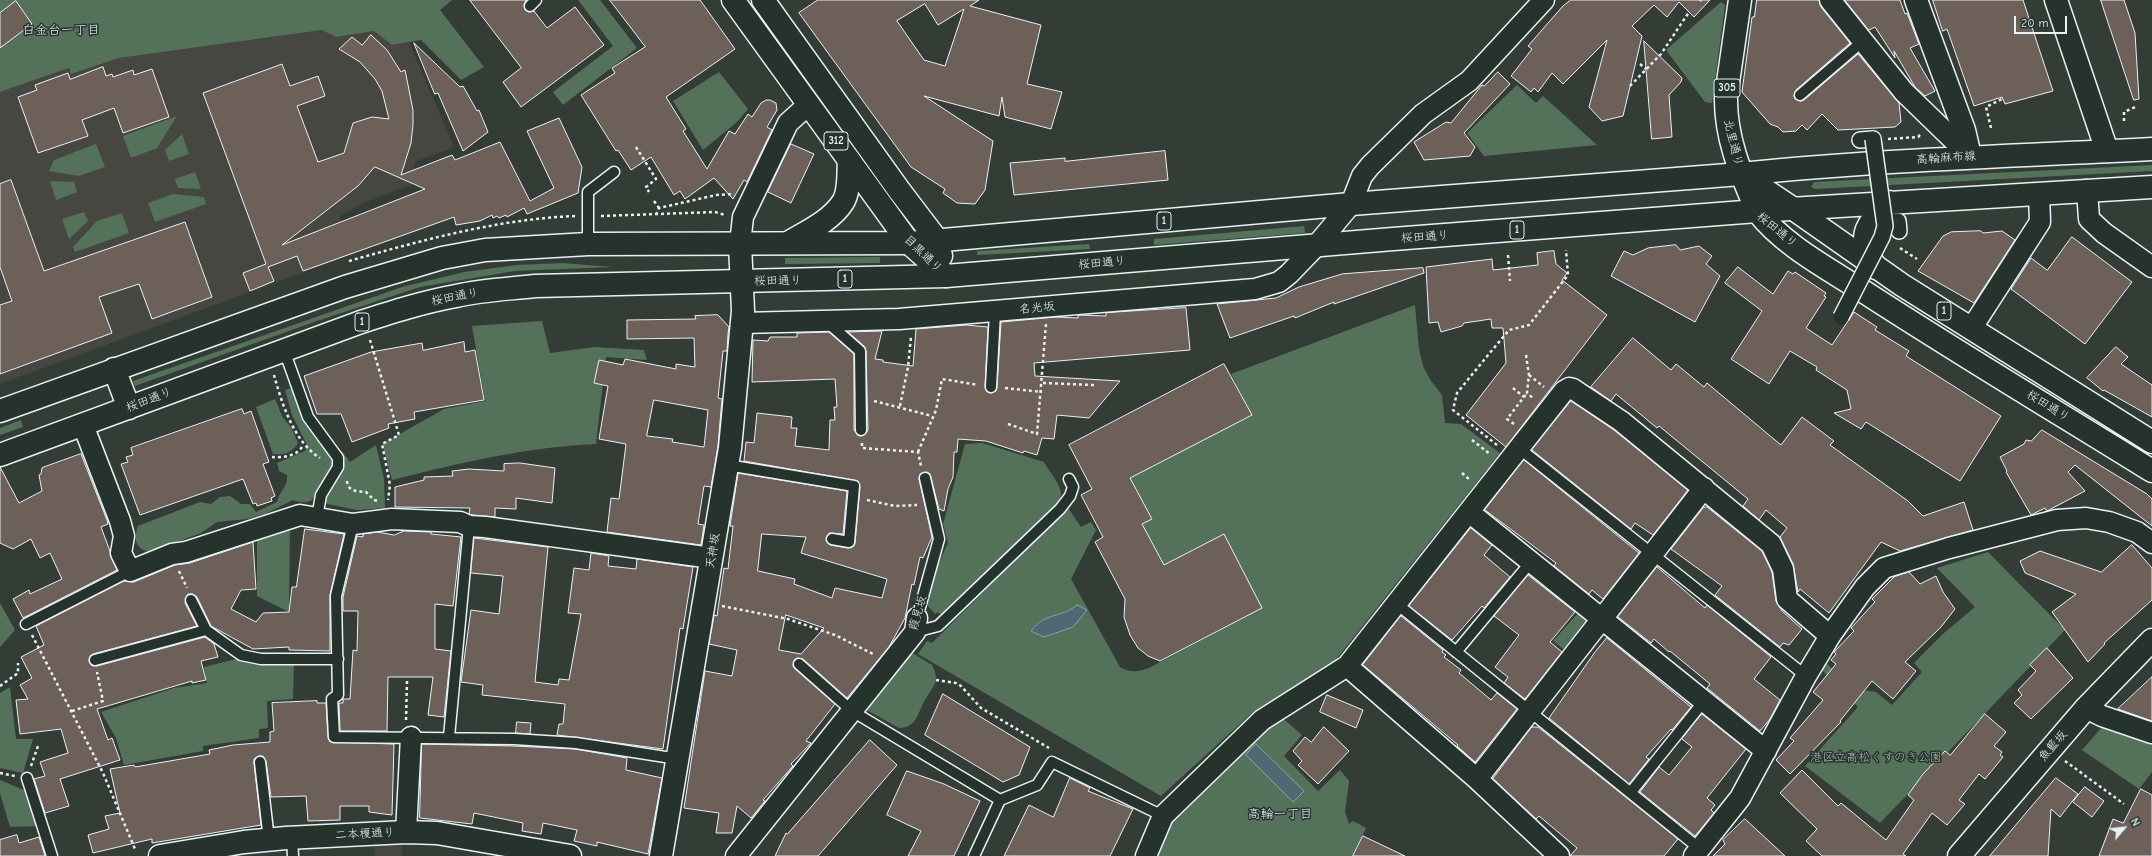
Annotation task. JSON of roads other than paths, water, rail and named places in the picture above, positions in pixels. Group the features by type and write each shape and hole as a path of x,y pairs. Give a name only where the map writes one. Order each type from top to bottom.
{"main road":[{"name":"目黒通り","path":"733,0 908,243 946,276"},
{"name":"目黒通り","path":"763,0 894,184 937,240 946,276"},
{"name":"北里通り","path":"1740,0 1726,96 1726,111 1731,142 1741,174 1757,212"},
{"path":"1916,0 1964,130 1970,156"},
{"path":"2056,0 2107,151"},
{"name":"高輪麻布線","path":"1741,174 1812,167 1970,156 2152,149"},
{"path":"788,243 832,215 843,202 847,189 849,160"},
{"name":"1","path":"0,411 345,287 442,258 485,250 588,244 908,243 1351,204 1741,174"},
{"name":"桜田通り","path":"1741,174 1795,210 1876,268 2152,442"},
{"path":"1757,212 1795,210 1887,212 2039,194 2152,187"},
{"name":"桜田通り","path":"0,455 284,350 410,307 456,295 535,286 946,276 1757,212 1769,225 1796,247 1905,318 2152,471"},
{"path":"1876,268 1865,246 1866,231 1874,217 1887,212"},
{"name":"天神坂","path":"661,856 727,465 742,323 743,281 740,244"},
{"path":"114,369 129,408"},
{"name":"魚籃坂","path":"1959,856 2086,708 2152,640"},
{"name":"二本榎通り","path":"160,856 269,840 293,847 406,832 437,833 570,856"}],"street":[{"name":"名光坂","path":"742,323 827,322 995,312 1255,289 1279,282 1316,246 1351,204 1362,176 1370,166 1423,114 1469,81 1544,0"},
{"path":"1830,0 1904,92 1970,156"},
{"path":"740,244 743,217 788,123 809,104"},
{"path":"1841,317 1882,237 1887,212 1867,140"},
{"path":"2086,190 2089,219 2104,233 2152,267"},
{"path":"1971,329 2040,222 2039,194"},
{"path":"1887,212 1898,221 1899,231"},
{"path":"1146,856 1163,816 1262,720 1347,666 1520,449 1564,391 1569,388 1573,389 1621,421 1771,544 1783,569 1787,598 1830,636"},
{"path":"82,425 120,521 124,536 121,553 130,571 172,554 186,552 300,515 353,524 387,520 460,522 469,526 712,558"},
{"path":"1477,779 1603,620 1704,488"},
{"path":"1469,512 1530,563 1766,751"},
{"path":"1697,852 1740,798 1806,676 1830,636 1865,587 1884,568 1949,548 2057,520 2086,518 2109,522 2137,532 2152,543"},
{"name":"葭見坂","path":"736,856 890,663 916,625"},
{"path":"1347,666 1477,779 1559,856"},
{"path":"2086,708 2102,716 2152,733"},
{"path":"406,832 409,737"}],"lane":[{"path":"1800,95 1863,41"},
{"path":"588,244 588,192 614,172"},
{"path":"990,387 995,312"},
{"path":"827,322 860,351 861,430"},
{"path":"284,350 308,417 338,458 338,466 321,494 317,518"},
{"path":"1520,449 1806,676"},
{"path":"727,465 854,486 849,542 832,539"},
{"name":"葭見坂","path":"916,625 939,539 925,478"},
{"path":"916,625 938,626 1060,509 1070,496 1073,487 1069,479"},
{"path":"353,524 336,596 338,696 332,698 334,737 449,737 576,743 678,759"},
{"path":"449,737 469,526"},
{"path":"1456,652 1530,563"},
{"path":"26,624 130,571"},
{"path":"191,600 206,630 241,655 261,659 338,659"},
{"path":"1397,604 1630,792 1697,852"},
{"path":"95,660 206,630"},
{"path":"799,664 852,711 1000,800"},
{"path":"1630,792 1704,701"},
{"path":"260,762 269,840"},
{"path":"974,856 1000,800 1037,785 1052,762 1163,816"},
{"path":"27,778 52,856"}],"water":[{"path":"1077,605 1087,610 1073,627 1044,637 1031,631 1042,620 1065,612"},
{"path":"1256,744 1304,791 1293,802 1246,755"}],"district":[{"name":"白金台一丁目","path":"61,30"},
{"name":"高輪一丁目","path":"1280,814"}],"park label":[{"name":"港区立高松くすのき公園","path":"1876,758"}]}
